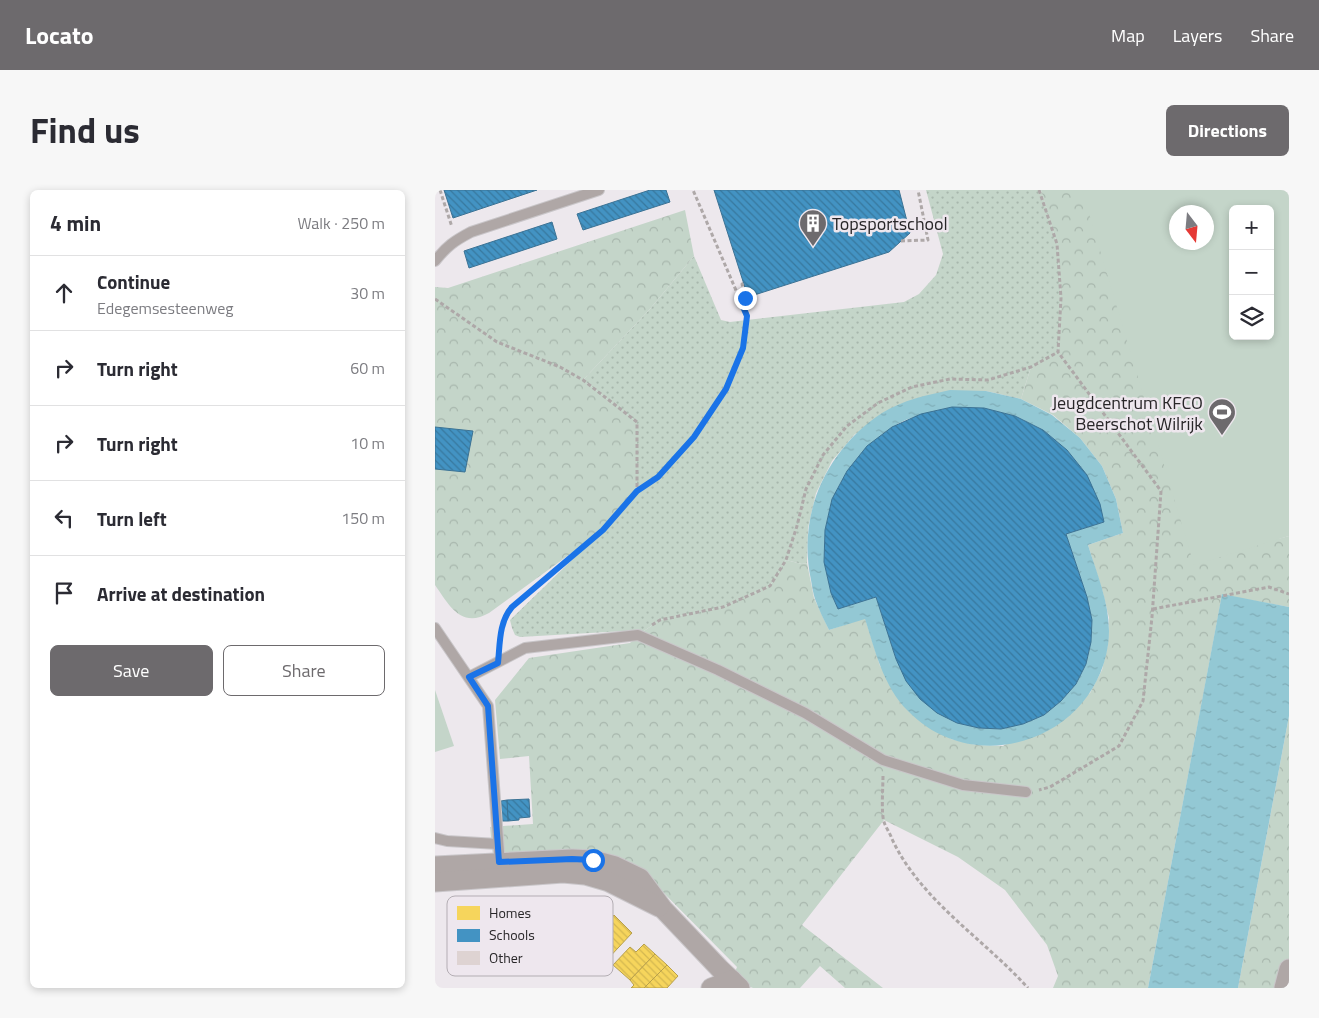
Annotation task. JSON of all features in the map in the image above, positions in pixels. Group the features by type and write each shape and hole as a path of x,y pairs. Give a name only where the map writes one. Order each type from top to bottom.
{"street":[{"path":"435,882 499,861"},
{"path":"435,866 499,861 563,873 585,874 609,882 663,909 736,984"},
{"path":"1285,988 1289,969"},
{"path":"711,988 736,984"}],"lane":[{"path":"435,261 445,248 471,232 599,190"},
{"path":"435,628 488,706 499,861 435,838"},
{"path":"469,677 525,648 638,635 718,670 805,713 883,760 963,785 1026,792"}],"path":[{"path":"440,190 456,240"},
{"path":"498,663 503,621 506,614 603,530 637,491 658,477 694,437 726,389 743,348 747,316 693,190"},
{"path":"901,242 929,240 918,190"},
{"path":"1026,792 1050,788 1119,746 1143,701 1153,608 1161,491 1058,352 1061,298 1057,244 1039,190"},
{"path":"741,302 746,300 742,284 744,284"},
{"path":"435,299 497,342 560,368 583,380 637,422 637,491"},
{"path":"638,635 660,620 723,608 770,586 786,560 806,489 823,455 847,426 878,403 912,387 949,379 988,380 1031,367 1058,352"},
{"path":"1153,608 1269,587 1289,594"},
{"path":"883,760 883,820 900,855 921,885 1028,988"}],"green space":[{"path":"926,190 1041,190 1057,244 1061,298 1058,352 1031,367 1021,399 986,391 855,434 832,461 816,493 808,528 807,563 802,564 786,560 770,586 723,607 660,620 638,635 625,631 520,637 515,635 510,620 603,530 637,491 637,422 583,380 650,309 694,256 721,320 730,322 904,302 919,294 936,275 943,254"},
{"path":"1041,190 1090,190 1278,539 1289,536 1289,607 1222,595 1148,988 1053,988 1058,976 1047,945 1005,890 958,857 884,820 802,925 883,988 845,988 820,966 800,988 753,988 732,980 737,967 646,875 493,856 490,827 533,824 529,756 500,759 495,700 529,658 630,643 660,620 723,607 770,586 786,560 802,564 807,563 814,598 829,630 865,618 880,666 951,739 976,745 1003,746 1090,693 1102,670 1108,644 1109,618 1088,545 1123,533 1116,499 1102,466 1080,438 1053,415 1021,399 1031,367 1058,351 1061,298 1057,244"},
{"name":"Jeugdcentrum KFCO Beerschot Wilrijk","path":"1082,190 1289,190 1289,536 1194,565"},
{"path":"685,210 694,256 650,309 583,380 637,422 637,491 603,530 489,613 471,618 463,616 451,607 435,585 435,287 448,288"},
{"path":"435,690 454,746 435,752"},
{"path":"1289,716 1289,969 1284,988 1238,988"}],"water":[{"path":"950,390 986,391 1021,399 1052,415 1080,438 1102,466 1116,499 1123,533 1088,545 1104,594 1109,632 1108,645 1098,678 1080,705 1056,726 1028,740 997,745 966,743 935,732 908,711 892,690 876,655 865,619 829,630 814,594 808,555 808,531 820,486 831,465 845,445 862,428 882,413 907,401","holes":["952,407 984,408 1015,416 1043,430 1067,450 1087,475 1104,522 1066,534 1087,597 1092,620 1091,642 1086,664 1076,684 1061,701 1044,715 1023,724 1001,729 979,728 957,723 896,659 876,597 838,609 829,584 825,558 825,533 830,509 839,486 853,464 870,445 891,428 905,420 920,415"]},
{"path":"1222,594 1289,607 1289,716 1238,988 1148,988"}],"building: Homes":[{"path":"613,916 632,933 613,953"},
{"path":"644,944 655,954 630,980 613,965 630,947 636,952"},
{"path":"655,954 667,965 644,988 631,988 634,985 630,980"},
{"path":"667,965 678,976 667,988 644,988"}],"building: Schools":[{"path":"444,190 537,190 453,218"},
{"path":"650,190 666,190 670,202 583,230 577,214"},
{"name":"Topsportschool","path":"714,190 899,190 910,233 889,252 748,297"},
{"path":"552,222 557,239 469,268 464,251"},
{"path":"952,407 984,408 1015,416 1043,430 1067,450 1087,475 1100,504 1104,522 1066,534 1087,597 1092,620 1091,642 1086,664 1076,684 1061,701 1044,715 1023,724 1001,729 979,728 957,723 937,713 920,699 906,681 896,659 876,597 838,609 831,593 824,562 825,530 832,499 847,471 867,446 892,427 921,414"},
{"path":"435,427 473,431 465,472 435,469"},
{"path":"529,799 530,817 508,821 507,800"},
{"path":"507,800 508,821 502,821 501,801"}],"place":[{"name":"Topsportschool","path":"813,247"},
{"name":"Jeugdcentrum KFCO Beerschot Wilrijk","path":"1222,436"}],"route":[{"path":"593,860 499,862 488,706 469,677 498,663 503,621 512,607 603,530 637,491 658,477 694,437 726,389 743,348 747,316 741,302 746,300 745,298"}]}
